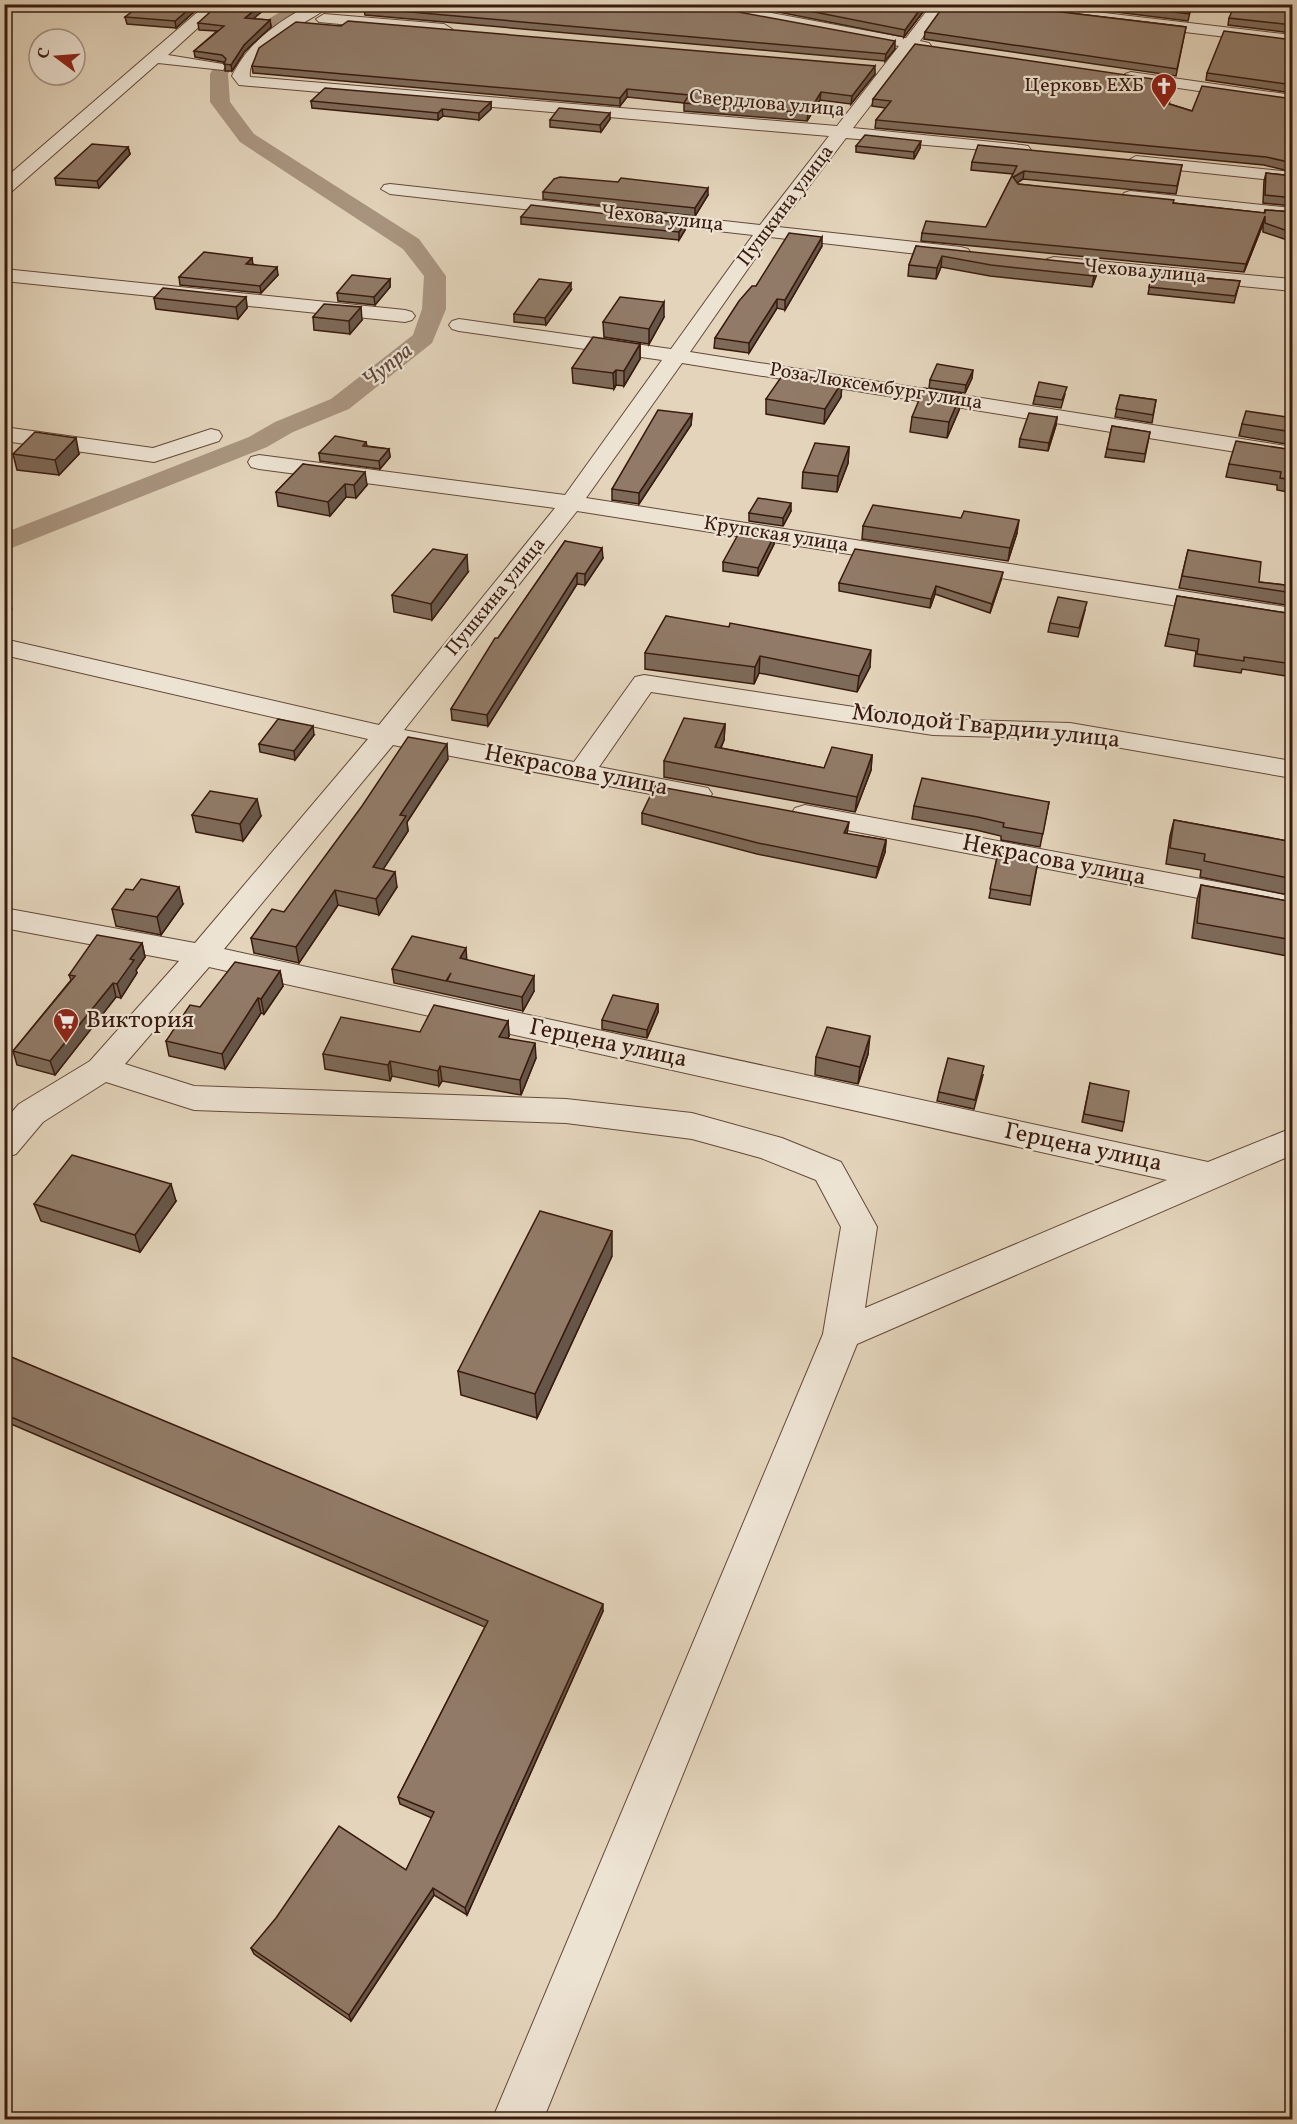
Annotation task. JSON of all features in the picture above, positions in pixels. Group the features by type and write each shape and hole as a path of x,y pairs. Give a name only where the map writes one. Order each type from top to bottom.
{"street":[{"path":"4,189 217,4"},
{"path":"669,4 815,20 909,44 945,50"},
{"name":"Пушкина улица","path":"4,1145 31,1113 102,1069 202,956 386,735 571,503 766,230 841,132 880,67 909,44 940,4"},
{"path":"1035,4 1044,10 1293,40"},
{"path":"324,12 454,30"},
{"name":"Свердлова улица","path":"324,12 277,31 245,60 240,76 246,82 841,132 1043,152"},
{"path":"155,58 217,67"},
{"path":"1109,74 1293,100"},
{"path":"1114,159 1293,177"},
{"name":"Чехова улица","path":"390,189 978,255"},
{"path":"1117,195 1293,214"},
{"name":"Чехова улица","path":"1037,262 1293,285"},
{"path":"4,275 405,316"},
{"name":"Роза Люксембург улица","path":"459,325 677,356 1293,454"},
{"path":"4,434 154,455 211,436"},
{"name":"Крупская улица","path":"259,462 571,503 1293,616"},
{"name":"Некрасова улица","path":"4,647 386,735 721,799"},
{"name":"Молодой Гвардии улица","path":"581,772 644,683 933,727 1070,731 1293,770"},
{"name":"Некрасова улица","path":"779,810 1293,906"},
{"name":"Герцена улица","path":"4,918 202,956 1211,1176"},
{"path":"102,1069 194,1098 566,1111 692,1126 770,1147 829,1171 859,1227 842,1334 517,2120"},
{"path":"842,1334 1293,1141"}],"building":[{"path":"142,4 195,4 175,21 125,17"},
{"path":"219,4 262,4 245,18 270,20 244,45 231,65 224,64 226,59 222,55 194,51 224,26 198,23"},
{"path":"369,4 671,4 717,8 895,41 886,54 364,8"},
{"path":"774,4 924,4 905,30"},
{"path":"945,4 1037,4 1045,10 1186,27 1177,69 925,32"},
{"path":"1111,4 1191,4 1189,14"},
{"path":"1235,4 1293,4 1293,25 1229,18"},
{"path":"348,21 875,66 852,96 821,92 808,113 684,103 689,95 627,89 620,98 252,66 259,48 296,22 341,26"},
{"path":"1224,31 1293,40 1293,85 1207,73"},
{"path":"915,44 1174,82 1169,104 1192,111 1202,86 1293,99 1293,163 1266,157 876,120 891,101 873,99"},
{"path":"325,88 491,102 479,113 442,109 438,113 311,101"},
{"path":"559,108 610,113 600,125 550,120"},
{"path":"865,135 921,141 914,152 856,146"},
{"path":"92,144 128,147 97,181 55,178"},
{"path":"978,145 1182,165 1177,186 1024,171 1013,177 1018,184 1174,200 1173,203 1265,213 1265,210 1293,212 1293,233 1265,223 1265,216 1246,264 922,233 926,221 986,227 1017,166 972,162"},
{"path":"1266,173 1293,176 1293,198 1265,195"},
{"path":"560,177 618,182 621,178 708,188 695,208 543,192 554,179"},
{"path":"531,205 685,223 679,232 521,217"},
{"path":"789,233 822,237 785,300 777,299 749,343 715,338 739,301 752,286 756,286"},
{"path":"916,246 1097,265 1094,276 991,265 942,256 937,268 909,265"},
{"path":"204,252 252,258 246,264 277,267 260,286 179,277"},
{"path":"1152,273 1240,281 1235,296 1149,287"},
{"path":"352,275 390,279 374,297 337,293"},
{"path":"539,279 571,283 545,318 514,314"},
{"path":"163,288 246,297 236,307 154,298"},
{"path":"620,297 664,302 649,329 603,322"},
{"path":"324,304 361,307 349,321 313,317"},
{"path":"593,337 640,344 624,371 616,370 613,373 572,368"},
{"path":"937,364 973,370 966,385 930,380"},
{"path":"784,373 842,382 825,409 766,399"},
{"path":"1039,382 1067,387 1062,400 1035,396"},
{"path":"924,388 961,394 949,422 912,417"},
{"path":"1120,395 1156,400 1153,415 1116,409"},
{"path":"658,410 692,414 639,493 612,489"},
{"path":"1246,411 1293,418 1293,432 1242,424"},
{"path":"1029,413 1057,417 1049,443 1020,439"},
{"path":"1112,426 1150,432 1145,454 1107,449"},
{"path":"35,432 76,438 55,460 13,454"},
{"path":"335,436 366,442 363,446 389,449 379,461 319,453"},
{"path":"1236,441 1293,450 1293,480 1280,478 1281,472 1229,464"},
{"path":"815,443 849,447 838,476 803,472"},
{"path":"303,464 365,472 354,485 345,484 328,502 276,492"},
{"path":"758,498 791,503 783,518 749,513"},
{"path":"873,505 961,518 964,511 1019,520 1010,548 863,526"},
{"path":"740,531 774,536 758,568 723,562"},
{"path":"565,541 602,548 585,574 577,573 487,715 451,709 495,638 498,638"},
{"path":"433,549 467,555 431,604 392,595"},
{"path":"855,549 1003,572 992,604 936,586 931,599 839,583"},
{"path":"1188,550 1261,562 1259,582 1293,586 1293,593 1182,576"},
{"path":"1177,596 1293,614 1293,664 1244,657 1244,661 1197,654 1199,639 1168,634"},
{"path":"1058,597 1087,602 1079,628 1050,623"},
{"path":"666,616 729,627 730,623 871,650 859,676 760,656 755,667 645,653"},
{"path":"684,718 725,724 715,747 824,768 832,747 872,755 857,797 664,761"},
{"path":"278,719 313,726 294,751 259,744"},
{"path":"408,737 447,744 400,815 406,816 373,867 395,872 376,899 335,890 296,947 251,938 272,909 284,912 362,806"},
{"path":"922,778 1049,802 1043,834 1003,827 1004,823 978,817 914,806"},
{"path":"655,786 849,822 844,833 886,840 878,867 758,843 642,813"},
{"path":"210,791 257,799 240,824 192,815"},
{"path":"1174,820 1293,842 1293,879 1204,861 1205,854 1170,848"},
{"path":"998,853 1038,861 1031,896 990,889"},
{"path":"141,879 179,887 157,917 112,909 126,889 133,890"},
{"path":"1201,885 1293,902 1293,940 1197,923"},
{"path":"97,935 142,943 130,959 134,960 117,984 113,983 50,1061 13,1051 75,976 69,975"},
{"path":"412,936 466,948 460,958 534,976 522,997 447,981 451,973 446,981 392,969"},
{"path":"235,962 280,971 261,999 258,998 222,1054 166,1041 190,1005 200,1007"},
{"path":"613,995 658,1004 647,1030 602,1020"},
{"path":"434,1005 508,1021 499,1037 535,1043 520,1080 440,1066 438,1071 390,1061 388,1065 323,1054 341,1017 420,1032"},
{"path":"827,1027 870,1036 860,1067 816,1057"},
{"path":"948,1058 984,1066 975,1100 939,1092"},
{"path":"1090,1083 1129,1091 1124,1122 1084,1114"},
{"path":"72,1155 171,1184 135,1235 34,1204"},
{"path":"540,1211 612,1231 535,1394 458,1371"},
{"path":"4,1354 603,1604 465,1908 433,1888 349,2015 251,1948 276,1918 339,1826 406,1870 434,1812 398,1797 488,1621 4,1414"}],"waterway":[{"name":"Чупра","path":"4,543 258,442 284,427 340,404 424,338 434,309 435,276 411,244 247,138 220,102 219,74 228,56 264,29 307,4"}],"place":[{"name":"Церковь ЕХБ","path":"1164,109"},
{"name":"Виктория","path":"66,1044"}]}
